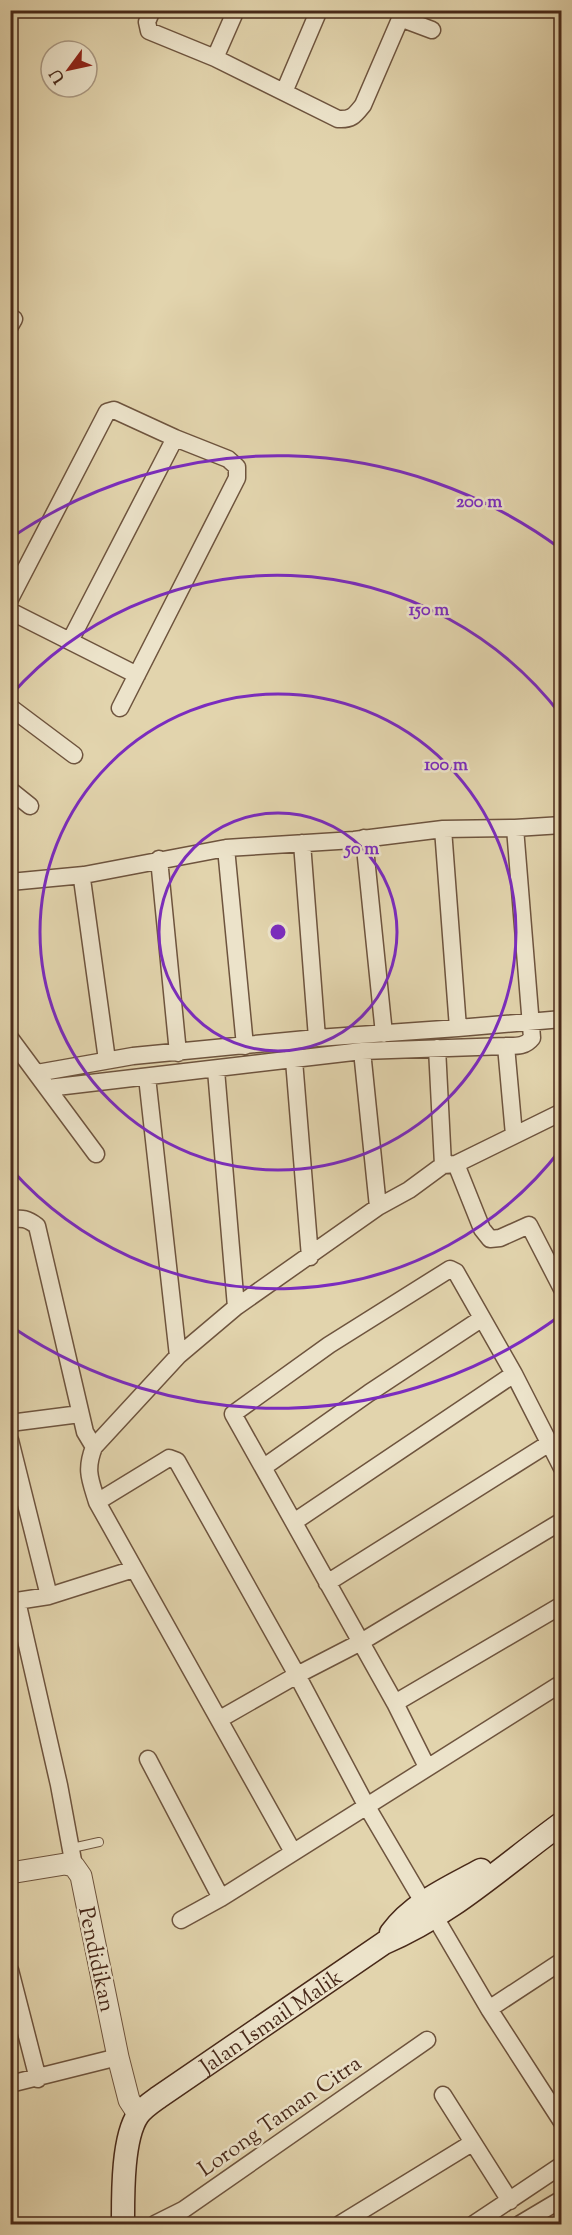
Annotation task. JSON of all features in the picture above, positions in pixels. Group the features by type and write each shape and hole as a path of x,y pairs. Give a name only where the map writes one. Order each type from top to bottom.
{"main road":[{"name":"Jalan Ismail Malik","path":"138,2114 159,2097 384,1943 398,1924 429,1909 485,1868 508,1862 561,1823"},
{"path":"123,2224 130,2131 138,2114"}],"street":[{"path":"152,10 147,22 149,32 215,58 339,119 348,120 355,116 363,105 402,14 432,30"},
{"path":"215,58 236,10"},
{"path":"284,92 319,10"},
{"path":"10,600 107,412 114,410 228,459 237,467 237,478 120,708"},
{"path":"70,641 175,438"},
{"path":"10,611 137,675"},
{"path":"10,707 74,755"},
{"path":"10,790 30,806"},
{"path":"10,882 84,875 226,848 364,838 442,829 561,825"},
{"path":"48,1088 362,1051 506,1046 528,1043 532,1038 514,828"},
{"path":"442,829 458,1029"},
{"path":"364,838 384,1034"},
{"path":"302,843 317,1038"},
{"path":"226,848 245,1046"},
{"path":"159,859 177,1053"},
{"path":"84,875 82,879 107,1060"},
{"path":"37,1072 107,1060 292,1040 458,1029 561,1019"},
{"path":"10,1038 96,1154"},
{"path":"292,1040 310,1257"},
{"path":"506,1046 514,1135"},
{"path":"437,1048 450,1165 482,1229 490,1239 500,1238 529,1225 561,1288"},
{"path":"362,1051 378,1207"},
{"path":"216,1070 236,1307"},
{"path":"147,1077 178,1356"},
{"path":"293,1852 98,1502 90,1480 88,1462 94,1447 178,1356 236,1307 378,1207 450,1165 561,1112"},
{"path":"10,1220 21,1218 37,1226 80,1414 85,1432 94,1447"},
{"path":"427,1767 395,1703 233,1414 328,1345 450,1269 456,1272 514,1374 561,1468"},
{"path":"264,1467 369,1393 482,1319"},
{"path":"294,1522 514,1374"},
{"path":"10,1423 80,1414"},
{"path":"10,1440 49,1596"},
{"path":"327,1583 548,1444"},
{"path":"98,1502 169,1458 177,1461 297,1675 366,1805 489,2009 561,2121"},
{"path":"220,1719 361,1642 561,1521"},
{"path":"10,1873 65,1864 73,1857 14,1601 49,1596 134,1569"},
{"path":"395,1703 561,1605"},
{"path":"181,1920 222,1898 561,1683"},
{"path":"148,1759 222,1898"},
{"name":"Pendidikan","path":"73,1857 81,1876 118,2057 129,2100 138,2114"},
{"path":"489,2009 561,1961"},
{"path":"10,1970 38,2079"},
{"name":"Lorong Taman Citra","path":"155,2224 184,2217 427,2040"},
{"path":"10,2084 38,2079 118,2057"},
{"path":"443,2095 510,2201"},
{"path":"340,2224 472,2143"},
{"path":"474,2224 561,2165"},
{"path":"520,2224 561,2199"}],"lane":[{"path":"73,1857 99,1842"}]}
